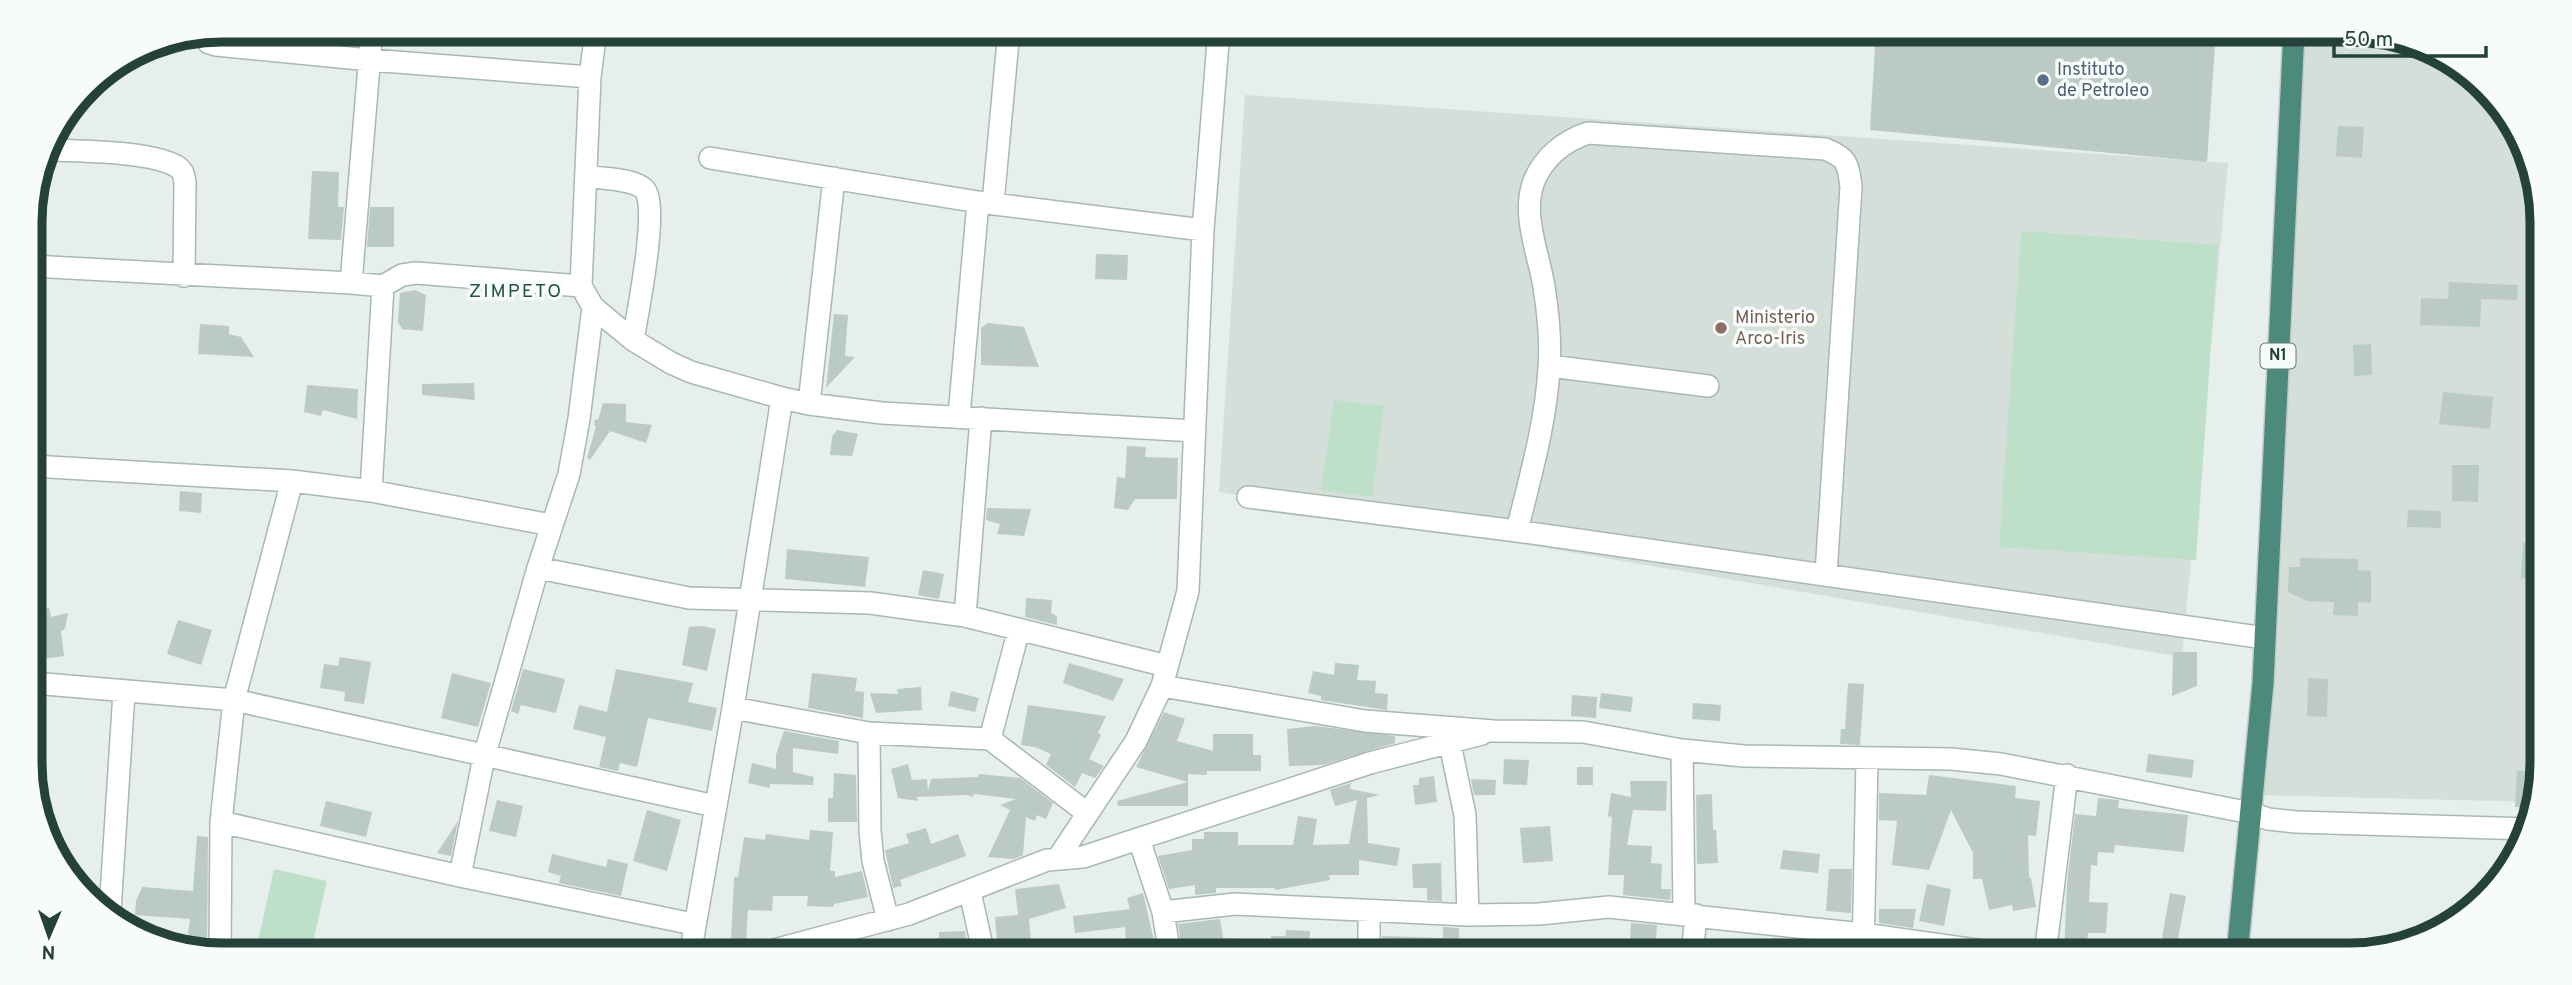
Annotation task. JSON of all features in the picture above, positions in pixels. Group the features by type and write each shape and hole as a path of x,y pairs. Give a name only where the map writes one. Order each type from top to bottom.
{"highway":[{"name":"N1","path":"2238,943 2265,638 2293,42"}],"street":[{"path":"209,42 370,60 590,77"},
{"path":"351,283 371,42"},
{"path":"594,42 590,77 581,286 593,307 633,340 691,372 809,404 882,413 1194,431"},
{"path":"959,416 1007,42"},
{"path":"1058,858 1128,756 1164,676 1190,575 1203,230 1218,42"},
{"path":"1517,531 1541,433 1550,366 1544,288 1531,221 1530,201 1534,181 1558,147 1588,133 1825,149 1841,155 1848,164 1851,187 1826,574"},
{"path":"57,151 149,158 179,168 185,183 184,276"},
{"path":"710,158 986,203 1203,230"},
{"path":"586,177 628,183 643,188 650,198 645,268 633,340"},
{"path":"809,404 834,178"},
{"path":"42,267 383,286 409,273 581,286"},
{"path":"371,491 383,286"},
{"path":"460,876 484,757 538,568 569,474 593,307"},
{"path":"1550,366 1708,386"},
{"path":"692,943 733,708 782,398"},
{"path":"965,616 981,418"},
{"path":"42,467 292,481 371,491 551,525"},
{"path":"220,943 221,822 234,700 292,481"},
{"path":"1248,497 1517,531 2265,638"},
{"path":"538,568 663,595 689,598 870,603 965,616 1019,629 1164,676 1326,716 1494,731 1583,732 1682,750 1744,756 1964,760 2067,775 2251,813 2268,819 2516,830"},
{"path":"990,739 1019,629"},
{"path":"42,684 234,700 715,806"},
{"path":"110,904 124,692"},
{"path":"733,708 869,733 990,739 1087,813"},
{"path":"801,943 888,920 1058,858 1083,857 1370,763 1494,731"},
{"path":"869,733 873,861 888,920"},
{"path":"1450,744 1465,815 1468,915"},
{"path":"1682,750 1691,943"},
{"path":"1863,943 1867,759"},
{"path":"2046,943 2067,775"},
{"path":"221,822 460,876 694,923"},
{"path":"1139,839 1163,912 1168,943"},
{"path":"970,892 981,943"},
{"path":"1163,912 1235,904 1468,915 1527,915 1609,907 1690,915 1851,943"},
{"path":"1369,911 1370,943"}],"shaded area":[{"path":"2302,42 2362,42 2385,45 2440,66 2477,95 2506,132 2524,176 2530,222 2530,775 2526,802 2259,795 2281,567"},
{"name":"Ministerio Arco-Iris","path":"1245,95 2228,163 2182,657 1219,492"}],"green space":[{"path":"2021,231 2218,245 2196,560 1999,547"},
{"path":"1334,400 1384,406 1372,497 1321,490"},
{"path":"274,869 327,881 313,943 258,943"}],"building":[{"name":"Instituto de Petroleo","path":"1875,42 2215,42 2207,162 1870,130"},
{"path":"2338,126 2364,127 2362,158 2336,156"},
{"path":"312,171 339,172 338,207 344,207 341,240 308,239"},
{"path":"370,207 394,207 394,247 367,247"},
{"path":"1096,254 1128,255 1127,280 1095,279"},
{"path":"2449,282 2518,285 2517,300 2481,299 2480,327 2420,325 2421,298 2448,299"},
{"path":"415,290 426,295 423,331 402,329 398,322 400,293"},
{"path":"834,314 848,315 845,356 855,357 826,388"},
{"path":"988,323 1024,327 1039,367 981,365 981,328"},
{"path":"200,324 229,326 229,334 241,337 254,357 198,354"},
{"path":"2371,344 2372,375 2354,376 2353,345"},
{"path":"474,383 475,400 422,395 422,384"},
{"path":"307,385 358,389 357,419 323,410 321,416 304,412"},
{"path":"2443,392 2493,397 2490,429 2439,424"},
{"path":"603,403 626,404 626,422 652,425 646,443 610,431 590,460 587,458 596,426 595,419 598,420"},
{"path":"837,430 858,434 852,456 830,455 832,437"},
{"path":"1127,446 1146,447 1145,457 1178,458 1177,499 1135,499 1128,510 1114,508 1117,477 1125,478"},
{"path":"2452,465 2479,465 2478,502 2452,501"},
{"path":"180,491 202,493 201,513 179,511"},
{"path":"987,508 1031,509 1024,536 997,534 1000,524 986,520"},
{"path":"2408,510 2441,511 2441,528 2407,527"},
{"path":"2523,543 2530,543 2530,579 2521,578"},
{"path":"787,549 869,557 865,587 785,579"},
{"path":"2300,558 2358,559 2358,570 2371,571 2371,603 2358,602 2358,616 2333,615 2334,602 2307,601 2288,592 2289,567 2300,567"},
{"path":"923,570 944,574 939,599 918,595"},
{"path":"1026,598 1052,600 1051,613 1057,616 1057,625 1025,617"},
{"path":"49,608 51,617 68,613 65,629 61,631 64,656 42,659 42,609"},
{"path":"178,620 212,630 201,665 167,654"},
{"path":"689,627 716,629 707,671 682,665"},
{"path":"2173,652 2197,652 2197,686 2172,696"},
{"path":"340,657 371,662 364,704 344,701 345,692 320,688 324,664 338,666"},
{"path":"1069,663 1124,679 1113,701 1063,683"},
{"path":"1335,663 1359,665 1357,680 1376,681 1375,693 1388,694 1387,710 1321,700 1321,696 1308,693 1313,671 1334,675"},
{"path":"523,669 565,679 556,713 521,705 518,714 511,711"},
{"path":"616,669 693,683 688,702 717,708 712,731 648,718 637,767 620,763 618,771 599,767 606,737 573,729 579,705 607,712"},
{"path":"452,673 491,683 478,727 441,718"},
{"path":"812,673 857,678 855,691 864,692 863,718 808,708"},
{"path":"2308,678 2328,679 2327,717 2307,716"},
{"path":"1848,683 1864,684 1860,745 1840,744 1841,729 1845,729"},
{"path":"921,687 922,710 876,713 870,693 898,694 897,689"},
{"path":"951,691 979,698 975,712 948,706"},
{"path":"1601,693 1633,697 1631,712 1599,708"},
{"path":"1572,695 1597,697 1596,718 1571,716"},
{"path":"1693,703 1721,705 1720,721 1692,719"},
{"path":"1028,705 1106,716 1098,733 1101,735 1089,759 1104,766 1095,778 1082,773 1075,787 1046,765 1051,754 1035,747 1021,745"},
{"path":"1164,712 1185,719 1177,741 1213,751 1213,734 1253,734 1253,755 1261,755 1261,771 1207,771 1207,775 1188,774 1188,782 1136,767"},
{"path":"1316,726 1395,736 1395,743 1323,765 1289,766 1287,729"},
{"path":"784,731 839,741 838,754 793,748 793,772 814,777 813,785 770,784 770,788 748,783 752,763 776,769 776,755"},
{"path":"2148,754 2194,760 2192,778 2146,772"},
{"path":"1504,759 1529,760 1527,785 1503,784"},
{"path":"908,764 912,780 927,779 928,791 931,779 978,777 979,774 1020,778 1053,803 1046,819 1037,815 1035,821 1026,817 1023,855 1014,859 988,857 1010,810 1000,805 1016,799 974,794 973,797 917,797 918,801 898,798 891,769"},
{"path":"1577,767 1593,767 1593,785 1577,785"},
{"path":"2517,771 2530,772 2524,807 2515,807"},
{"path":"834,773 856,775 857,822 828,822 828,798 833,798"},
{"path":"1929,775 2016,786 2015,798 2040,801 2036,836 2028,835 2029,878 2036,907 2013,911 2012,905 1989,910 1982,879 1973,879 1973,853 1951,810 1929,870 1892,865 1897,821 1879,820 1879,793 1926,795"},
{"path":"1434,776 1437,802 1415,805 1413,785 1419,785 1419,778"},
{"path":"1471,779 1496,780 1495,795 1474,795"},
{"path":"1630,781 1667,781 1666,811 1633,810 1627,845 1652,846 1651,863 1662,864 1661,889 1671,889 1670,900 1623,895 1624,875 1608,875 1612,817 1608,816 1611,793 1631,797"},
{"path":"1188,782 1188,806 1118,806 1117,801"},
{"path":"1351,783 1350,789 1380,795 1367,798 1368,843 1400,848 1397,866 1359,860 1359,875 1329,875 1330,880 1275,890 1216,888 1216,893 1195,895 1195,885 1169,889 1158,856 1192,850 1192,839 1204,839 1204,832 1238,832 1238,845 1293,845 1298,816 1317,819 1313,845 1349,844 1357,800 1335,806 1330,790"},
{"path":"1712,794 1713,830 1716,830 1718,863 1697,864 1696,795"},
{"path":"2098,798 2119,800 2118,808 2188,815 2184,852 2115,845 2114,853 2098,852 2097,866 2091,865 2089,902 2108,903 2106,933 2088,933 2087,943 2065,943 2067,884 2075,814 2096,816"},
{"path":"497,800 523,806 516,837 489,831"},
{"path":"326,801 372,812 366,837 320,826"},
{"path":"647,810 681,820 667,871 633,861"},
{"path":"458,821 451,856 437,853"},
{"path":"1550,826 1553,861 1523,863 1520,828"},
{"path":"926,828 931,844 958,834 966,856 900,880 902,886 893,888 885,850 909,843 906,834"},
{"path":"810,830 833,832 830,871 835,871 835,877 862,871 868,897 834,904 833,907 807,906 808,896 773,896 772,911 748,910 746,941 731,940 734,877 738,877 744,837 765,840 766,834 809,840"},
{"path":"197,836 208,837 207,943 187,940 190,919 135,915 136,901 142,887 193,891"},
{"path":"1783,850 1820,854 1818,873 1780,869"},
{"path":"552,854 606,867 608,859 628,864 621,896 559,883 561,876 548,872"},
{"path":"1441,863 1442,901 1427,900 1427,888 1413,888 1412,864"},
{"path":"1829,869 1852,869 1851,913 1826,911"},
{"path":"1059,884 1066,908 1029,919 1031,939 997,941 995,917 1018,915 1015,889"},
{"path":"1927,884 1951,889 1944,926 1919,921"},
{"path":"1143,893 1155,943 1126,943 1125,927 1075,933 1073,916 1130,909 1127,898"},
{"path":"2170,893 2186,896 2177,943 2161,943"},
{"path":"1879,909 1916,909 1913,928 1879,923"},
{"path":"1220,919 1223,938 1271,940 1271,936 1286,936 1286,930 1310,931 1310,943 1181,943 1178,924"},
{"path":"1631,923 1657,925 1656,943 1630,943"},
{"path":"1443,927 1459,928 1460,943 1382,943 1382,936 1443,938"},
{"path":"965,931 966,943 912,943 939,938 939,932"},
{"path":"1773,938 1793,940 1793,943 1772,943"}],"place":[{"name":"Instituto de Petroleo","path":"2043,80"},
{"name":"Ministerio Arco-Iris","path":"1721,328"}],"district":[{"name":"ZIMPETO","path":"516,292"}]}
